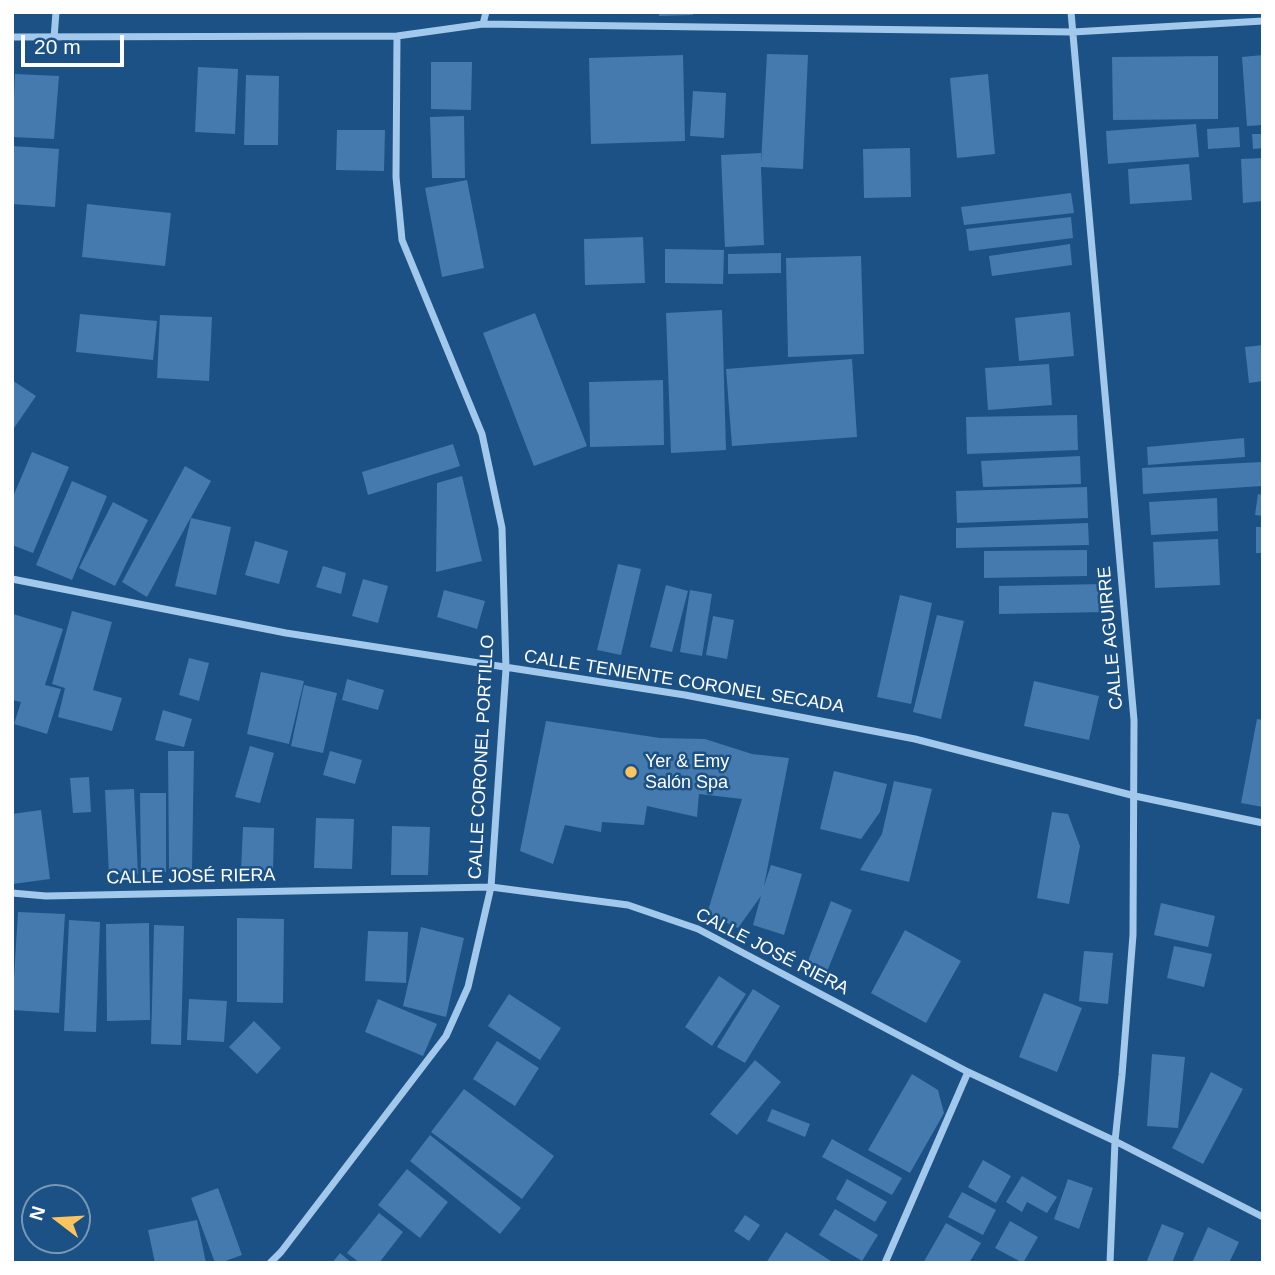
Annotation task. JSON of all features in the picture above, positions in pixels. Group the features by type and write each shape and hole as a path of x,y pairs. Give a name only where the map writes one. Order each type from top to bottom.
{"street":[{"path":"54,38 57,12"},
{"path":"483,24 486,12"},
{"name":"CALLE AGUIRRE","path":"1071,12 1134,720 1133,935 1115,1141 1110,1263"},
{"path":"12,37 397,36 483,24 1073,32 1263,21"},
{"name":"CALLE CORONEL PORTILLO","path":"270,1263 446,1036 468,987 491,887 506,669 502,528 482,434 402,240 396,177 397,36"},
{"name":"CALLE TENIENTE CORONEL SECADA","path":"12,579 286,634 419,652 506,669 685,695 915,738 1135,796 1263,823"},
{"name":"CALLE JOSÉ RIERA","path":"12,893 60,896 491,887 628,905 698,929 968,1072 1115,1141 1263,1217"},
{"path":"885,1263 968,1072"}],"building":[{"path":"659,12 693,12 693,15 659,16"},
{"path":"767,54 808,55 803,169 761,167 764,245 725,247 721,155 761,153 761,163"},
{"path":"683,55 685,141 591,144 589,58"},
{"path":"1263,55 1263,125 1247,126 1242,57"},
{"path":"1218,56 1218,119 1113,120 1112,57"},
{"path":"431,62 472,62 471,110 431,109"},
{"path":"198,67 238,69 235,134 195,132"},
{"path":"15,74 59,76 54,139 12,137"},
{"path":"988,74 995,154 957,158 950,78"},
{"path":"246,75 279,76 278,145 244,145"},
{"path":"693,91 726,93 724,138 690,136"},
{"path":"464,116 465,178 432,178 430,117"},
{"path":"1196,124 1199,157 1108,164 1106,131"},
{"path":"1239,127 1240,147 1208,149 1207,129"},
{"path":"337,130 385,130 384,171 336,170"},
{"path":"1252,134 1263,134 1263,148 1253,149"},
{"path":"12,146 59,149 55,207 12,204"},
{"path":"910,148 911,197 864,198 863,149"},
{"path":"1263,158 1263,201 1243,203 1241,159"},
{"path":"1189,164 1192,200 1130,204 1128,169"},
{"path":"467,180 484,268 442,277 425,188"},
{"path":"1071,193 1074,213 964,225 961,207"},
{"path":"87,204 171,213 165,266 82,257"},
{"path":"1071,217 1073,238 969,251 966,229"},
{"path":"643,237 645,283 585,285 584,239"},
{"path":"1070,244 1072,265 992,276 989,256"},
{"path":"665,249 724,250 723,284 665,283"},
{"path":"781,253 781,273 728,274 728,254"},
{"path":"861,256 864,354 788,357 786,258"},
{"path":"722,310 726,450 671,453 666,313"},
{"path":"1070,312 1074,356 1019,361 1015,318"},
{"path":"535,313 587,446 534,466 483,333"},
{"path":"80,314 157,321 153,360 76,352"},
{"path":"160,315 212,317 209,381 157,378"},
{"path":"1263,345 1263,381 1249,383 1245,347"},
{"path":"852,359 857,437 732,446 726,369"},
{"path":"1049,364 1052,405 988,410 985,368"},
{"path":"12,380 36,396 12,431"},
{"path":"663,380 664,445 590,447 589,382"},
{"path":"1077,415 1078,450 967,454 966,417"},
{"path":"1244,438 1245,457 1148,465 1147,447"},
{"path":"453,444 460,466 368,495 362,472"},
{"path":"32,452 69,467 33,553 12,545 12,499"},
{"path":"1080,456 1081,484 983,487 981,461"},
{"path":"1262,462 1262,486 1143,494 1142,468"},
{"path":"185,466 211,481 147,597 122,582"},
{"path":"462,476 482,561 436,572 437,483"},
{"path":"72,481 107,496 72,580 36,565"},
{"path":"1087,487 1088,518 957,523 956,491"},
{"path":"1258,494 1263,495 1263,516 1255,515"},
{"path":"1217,498 1218,531 1151,535 1149,502"},
{"path":"113,502 148,520 115,586 79,568"},
{"path":"191,518 231,527 216,595 175,586"},
{"path":"1088,523 1089,545 956,548 956,528"},
{"path":"1256,527 1263,527 1263,553 1256,553"},
{"path":"1218,539 1220,585 1155,588 1153,542"},
{"path":"255,541 288,551 279,584 245,575"},
{"path":"1087,550 1087,576 984,578 984,551"},
{"path":"618,564 641,569 621,655 597,650"},
{"path":"323,566 346,573 341,594 316,587"},
{"path":"363,579 388,586 378,623 352,616"},
{"path":"1104,584 1105,612 999,614 999,586"},
{"path":"666,585 688,591 672,652 650,647"},
{"path":"444,590 485,601 477,629 437,617"},
{"path":"690,590 712,594 702,656 680,652"},
{"path":"900,595 932,603 911,704 877,697"},
{"path":"72,611 112,622 93,690 122,698 112,731 58,717 65,688 52,684"},
{"path":"13,614 63,629 45,685 61,689 47,734 14,724 21,702 12,700"},
{"path":"937,615 964,621 941,719 913,712"},
{"path":"713,616 734,620 727,659 706,655"},
{"path":"189,658 209,663 199,701 179,695"},
{"path":"261,672 304,681 289,744 247,734"},
{"path":"347,679 384,690 378,710 342,700"},
{"path":"1034,681 1099,696 1089,740 1024,726"},
{"path":"304,685 337,693 323,753 291,746"},
{"path":"163,710 192,719 184,747 155,740"},
{"path":"1257,719 1263,720 1263,807 1241,803"},
{"path":"546,721 660,738 705,739 752,754 789,758 764,886 771,865 802,874 784,935 753,925 761,896 738,928 707,914 742,799 699,794 697,817 647,806 644,825 602,822 601,832 565,825 553,864 520,851"},
{"path":"250,746 274,753 260,803 235,797"},
{"path":"168,751 194,751 192,869 169,869"},
{"path":"330,751 362,760 355,784 323,775"},
{"path":"834,771 887,784 880,812 861,839 820,829"},
{"path":"89,777 91,812 73,813 70,778"},
{"path":"894,781 932,789 909,882 860,870 882,834"},
{"path":"134,789 138,874 109,875 105,790"},
{"path":"140,793 166,793 166,872 141,872"},
{"path":"41,810 50,879 13,884 12,814"},
{"path":"1052,812 1068,814 1080,846 1069,904 1037,898"},
{"path":"316,818 354,819 352,869 314,868"},
{"path":"392,826 430,827 428,875 391,875"},
{"path":"243,827 274,828 273,871 241,870"},
{"path":"831,901 852,910 826,974 806,966"},
{"path":"1161,903 1215,916 1208,947 1154,935"},
{"path":"18,912 65,914 59,1013 12,1010"},
{"path":"237,918 284,919 283,1003 237,1002"},
{"path":"69,920 100,922 96,1032 64,1031"},
{"path":"149,923 150,1020 107,1021 106,924"},
{"path":"154,925 184,926 181,1045 151,1044"},
{"path":"421,927 464,938 446,1017 403,1006"},
{"path":"905,930 961,961 926,1023 871,993"},
{"path":"368,931 408,932 406,983 365,981"},
{"path":"1174,946 1212,954 1204,987 1167,978"},
{"path":"1084,951 1113,953 1108,1004 1079,1001"},
{"path":"719,976 746,994 712,1046 685,1027"},
{"path":"753,989 780,1006 745,1063 717,1047"},
{"path":"1044,993 1082,1008 1057,1072 1019,1057"},
{"path":"509,994 561,1028 540,1060 488,1026"},
{"path":"189,999 227,1001 224,1042 187,1040"},
{"path":"378,999 437,1024 423,1056 365,1032"},
{"path":"254,1021 281,1048 257,1074 229,1047"},
{"path":"497,1041 539,1068 515,1106 473,1079"},
{"path":"1152,1054 1185,1057 1178,1128 1147,1126"},
{"path":"755,1060 781,1082 737,1135 710,1114"},
{"path":"1211,1072 1243,1089 1203,1164 1172,1148"},
{"path":"912,1074 938,1090 944,1113 910,1173 868,1150"},
{"path":"464,1089 554,1156 522,1199 431,1132"},
{"path":"772,1109 810,1124 805,1137 767,1121"},
{"path":"430,1135 521,1208 500,1234 410,1161"},
{"path":"832,1139 902,1178 892,1195 822,1157"},
{"path":"983,1160 1011,1176 996,1203 968,1187"},
{"path":"407,1169 448,1202 420,1238 378,1205"},
{"path":"1022,1176 1057,1197 1047,1213 1027,1202 1022,1212 1006,1202"},
{"path":"847,1179 887,1202 875,1222 836,1199"},
{"path":"1068,1179 1093,1188 1079,1229 1054,1219"},
{"path":"218,1188 242,1255 215,1263 191,1198"},
{"path":"962,1192 996,1210 983,1235 948,1217"},
{"path":"835,1209 878,1235 862,1261 819,1235"},
{"path":"379,1213 403,1232 379,1263 360,1263 347,1253"},
{"path":"745,1215 760,1225 749,1241 734,1231"},
{"path":"197,1220 206,1263 155,1263 148,1230"},
{"path":"1010,1221 1038,1237 1023,1263 995,1248"},
{"path":"946,1223 981,1243 969,1263 923,1263"},
{"path":"1162,1224 1184,1233 1172,1263 1146,1263"},
{"path":"1208,1227 1239,1242 1229,1263 1192,1263"},
{"path":"786,1232 834,1263 766,1263"},
{"path":"340,1253 352,1263 332,1263"}],"place":[{"name":"Yer & Emy Salón Spa","path":"631,772"}]}
